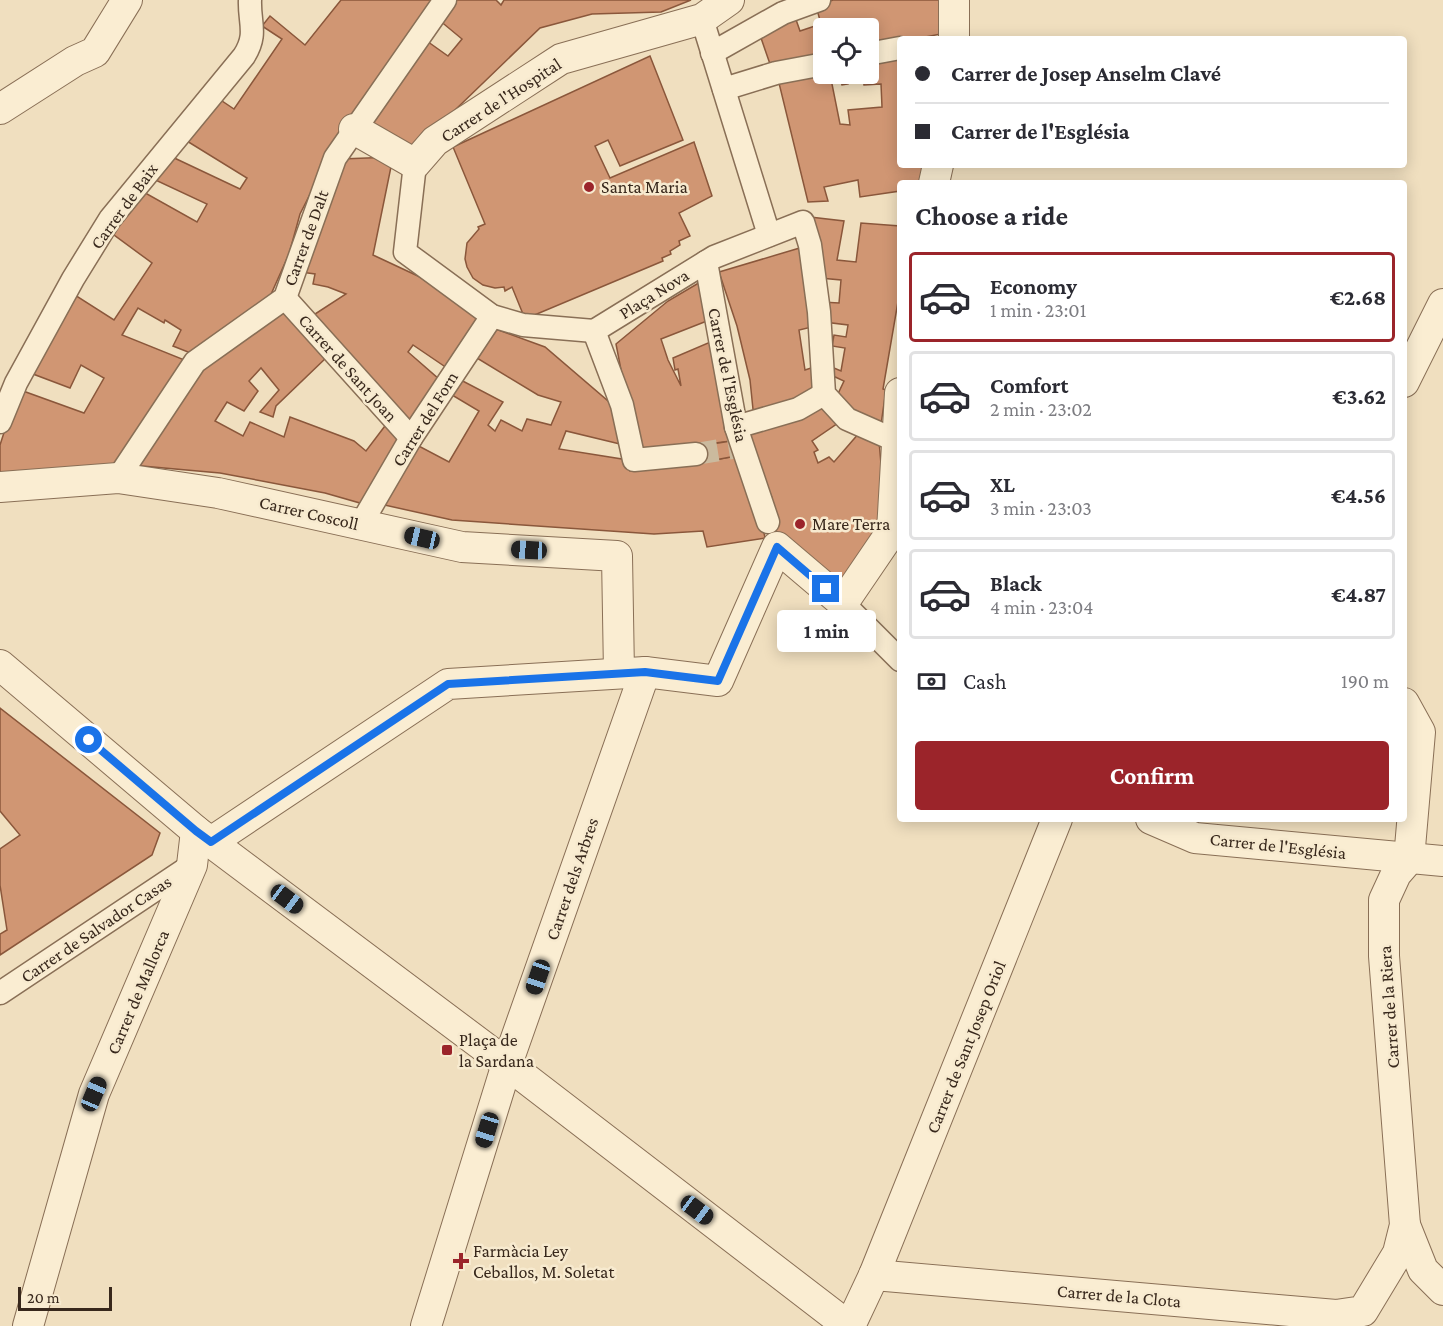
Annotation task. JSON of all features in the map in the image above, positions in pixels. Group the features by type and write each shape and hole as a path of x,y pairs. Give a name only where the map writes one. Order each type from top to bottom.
{"street":[{"path":"0,109 75,61 95,52 127,0"},
{"name":"Carrer de Baix","path":"0,422 21,374 73,279 110,219 244,56 251,44 253,33 250,0"},
{"name":"Carrer de Dalt","path":"118,478 195,362 285,298 335,158 445,0"},
{"name":"Carrer de l'Hospital","path":"415,164 435,141 561,59 702,19 729,0"},
{"path":"712,53 783,13 819,0"},
{"path":"950,36 954,0"},
{"path":"702,19 769,235"},
{"path":"879,52 897,49"},
{"path":"724,89 813,66"},
{"path":"354,129 415,164 405,252 492,316 524,325 594,332 622,405 634,460 696,454"},
{"name":"Plaça Nova","path":"594,332 710,260 803,222 810,245 819,312 824,393"},
{"name":"Carrer de l'Església","path":"710,260 737,440 773,535"},
{"name":"Carrer de Sant Joan","path":"285,298 411,438"},
{"path":"1407,376 1443,304"},
{"name":"Carrer del Forn","path":"361,524 411,438 492,316"},
{"path":"737,440 824,393 846,418 897,416"},
{"name":"Carrer Coscoll","path":"0,487 118,478 218,493 462,547 617,556 632,672"},
{"path":"843,603 896,532 897,493"},
{"path":"204,837 448,684 632,672 718,681 773,535 897,657"},
{"path":"0,665 204,837 507,1064 849,1326"},
{"name":"Carrer dels Arbres","path":"426,1326 632,672"},
{"path":"1407,709 1420,732 1409,859"},
{"name":"Carrer de Sant Josep Oriol","path":"849,1326 874,1275 1056,822"},
{"name":"Carrer de l'Església","path":"1158,822 1195,838 1443,861"},
{"name":"Carrer de Mallorca","path":"28,1326 94,1094 204,837"},
{"name":"Carrer de la Riera","path":"1362,1318 1398,1253 1405,1225 1384,956 1384,900 1396,874 1409,859"},
{"name":"Carrer de Salvador Casas","path":"0,993 192,865"},
{"path":"1405,1225 1423,1270 1443,1290"},
{"name":"Carrer de la Clota","path":"874,1275 1362,1318"}],"building":[{"path":"341,0 435,0 326,163 300,214 289,254 268,301 198,356 173,346 181,330 138,308 122,335 187,361 117,466 0,474 0,445 10,414 23,391 84,413 104,378 81,365 70,388 33,374 75,295 114,320 152,263 110,232 140,190 197,222 207,204 149,177 168,155 240,189 247,178 182,138 216,97 234,109 282,39 262,26 270,16 305,45"},
{"path":"454,0 496,0 501,5 504,0 691,0 661,12 592,14 540,28 426,138 413,154 370,127 424,39 448,56 462,39 439,20"},
{"path":"833,0 940,0 941,34 897,36 897,40 879,45 879,18 819,18 816,6"},
{"path":"794,14 800,31 813,27 813,59 771,67 760,35"},
{"path":"897,55 897,168 927,168 923,180 897,180 897,191 860,197 858,180 824,187 828,201 808,202 778,79 813,76 813,84 832,84 840,124 850,125 848,110 882,107 881,84 864,85 879,84 879,58"},
{"name":"Santa Maria","path":"650,56 683,140 620,166 608,140 595,146 610,178 694,142 712,196 679,213 690,236 679,241 680,245 670,251 671,254 662,258 663,261 525,319 512,287 505,291 504,287 495,288 483,285 473,278 467,267 465,259 467,243 479,229 478,227 485,224 453,147"},
{"path":"393,157 373,255 420,277 481,316 447,368 413,345 408,352 440,380 410,426 312,316 346,294 313,284 315,274 300,272 341,159"},
{"path":"810,217 844,221 837,260 856,262 861,223 897,226 897,307 883,389 886,390 880,431 836,398 844,381 831,375 834,368 841,371 845,348 832,346 834,335 846,337 848,325 824,322 822,302 839,303 841,280 820,278"},
{"path":"803,247 816,326 799,330 805,370 817,366 817,397 754,419 750,380 737,326 719,272"},
{"path":"702,281 712,319 661,339 681,386 673,358 715,340 731,441 637,453 616,344 668,301"},
{"path":"283,309 328,356 276,406 273,417 260,412 279,390 261,368 249,381 258,391 244,411 227,402 215,421 243,436 250,422 284,437 290,417 354,441 366,451 388,422 402,436 367,505 325,493 220,473 131,465 193,374"},
{"path":"493,328 545,347 615,407 624,445 566,431 559,449 628,460 630,471 736,456 761,517 765,538 707,547 703,531 654,534 452,520 380,504 415,444 449,462 479,411 447,392 457,378 503,402 488,425 495,431 501,420 522,431 527,419 551,425 561,402 538,395 472,355"},
{"path":"826,399 841,421 812,441 818,450 814,452 818,463 829,457 834,462 860,432 879,441 886,522 847,585 832,586 779,537 772,521 772,498 745,428"},
{"path":"731,441 736,456 699,463 693,447"},
{"path":"0,708 160,833 152,855 0,955 0,934 7,930 0,885 0,849 20,835 0,811"}],"tunnel":[{"path":"696,454 733,448"}],"place":[{"name":"Santa Maria","path":"589,187"},
{"name":"Mare Terra","path":"800,524"},
{"name":"Plaça de la Sardana","path":"447,1050"},
{"name":"Farmàcia Ley Ceballos, M. Soletat","path":"461,1261"}],"route":[{"path":"89,740 211,842 448,684 645,672 718,681 777,547 826,589"}]}
